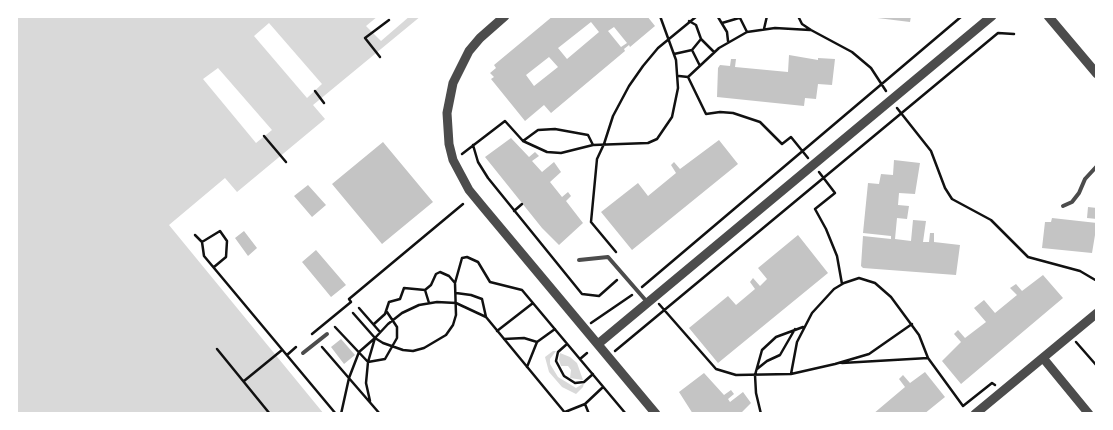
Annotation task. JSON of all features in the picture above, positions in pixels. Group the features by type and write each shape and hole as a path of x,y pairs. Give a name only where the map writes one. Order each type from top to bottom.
{"street":[{"path":"505,16 480,38 469,51 453,83 447,121 453,160 469,190 656,414"},
{"path":"598,344 992,16"},
{"path":"1048,16 1097,74"},
{"path":"975,414 1097,314"},
{"path":"1043,358 1089,414"}],"lane":[{"path":"1063,206 1072,202 1080,193 1085,179 1097,166"},
{"path":"579,260 608,257 623,275 651,300"},
{"path":"303,353 327,334"}],"path":[{"path":"453,160 505,121 523,141 534,148 554,153 593,145 648,143 657,139 665,130 676,104 678,76 674,54 660,16"},
{"path":"619,256 590,222 597,159 614,116 629,86 658,48 697,16"},
{"path":"764,30 767,16"},
{"path":"798,16 802,24 852,52 871,68 891,100 932,151 945,188 952,199 991,220 1028,257 1080,271 1097,281"},
{"path":"584,328 637,291 962,16"},
{"path":"718,17 727,32 728,42"},
{"path":"722,23 739,17 747,32"},
{"path":"380,57 365,38 389,20"},
{"path":"689,21 696,25 701,39 714,52"},
{"path":"678,76 688,77 714,52 747,32 811,30"},
{"path":"608,356 998,33 1014,34"},
{"path":"674,54 692,50 701,39"},
{"path":"692,50 700,66"},
{"path":"688,77 706,114 733,113 760,122 782,144 791,137 835,193 815,209 837,256 842,284"},
{"path":"315,91 324,103"},
{"path":"523,141 538,130 555,129 588,135 593,145"},
{"path":"264,136 286,162"},
{"path":"473,145 478,162 514,211 582,294 598,296 623,275"},
{"path":"309,336 351,302 349,299 464,204"},
{"path":"514,211 522,204"},
{"path":"202,242 217,231 227,241 226,257 213,267"},
{"path":"194,235 202,242 204,256 336,414"},
{"path":"353,313 375,338 391,346 413,351 424,348 446,335 453,325 456,303 455,283 462,258 467,257 478,262 490,282 522,290 626,414"},
{"path":"374,324 387,312 389,302 400,300 404,288 425,290 431,285 436,274 440,272 449,276 455,283"},
{"path":"791,374 793,355 804,327 822,300 842,284 859,278 875,283 891,297 912,324 928,358 963,406 992,383 1001,392"},
{"path":"640,280 651,300 716,369 736,375 791,374 835,364 869,354 912,324"},
{"path":"425,290 429,303"},
{"path":"456,293 482,299 486,317 566,413 585,404 603,387"},
{"path":"341,414 349,378 359,352 392,320 419,305 429,303 456,303 486,317"},
{"path":"497,331 533,303"},
{"path":"360,308 380,332"},
{"path":"368,362 386,359 391,346 397,338 397,327 387,312"},
{"path":"335,327 368,362"},
{"path":"761,414 756,393 758,361 767,343 795,329 804,327"},
{"path":"527,367 536,342 554,329"},
{"path":"756,370 767,361 780,355 795,329"},
{"path":"1071,335 1097,366"},
{"path":"370,401 366,383 368,362 375,338"},
{"path":"504,339 524,338 536,342"},
{"path":"317,342 380,414"},
{"path":"567,344 558,352 556,361 564,376 575,383 584,382 592,374"},
{"path":"287,355 297,346"},
{"path":"217,349 270,414"},
{"path":"244,381 282,350"},
{"path":"580,359 588,353"},
{"path":"835,364 928,358"},
{"path":"585,404 589,414"}],"shaded area":[{"path":"16,16 421,16 313,105 325,119 237,192 225,178 169,225 324,414 16,414"},
{"path":"556,351 550,359 550,364 558,377 576,388 584,383 583,387 576,394 562,387 549,372 545,357"},
{"path":"560,353 570,357 577,363 583,380 570,378 571,370 568,366 561,366 559,360"}],"pier":[{"path":"378,16 410,16 381,41 366,26"},
{"path":"269,23 322,84 307,98 254,36"},
{"path":"218,68 272,130 256,143 203,79"}],"building":[{"path":"553,16 647,16 655,26 630,47 629,45 624,49 625,51 551,113 544,105 525,121 491,79 494,77 490,73 496,68 494,65","holes":["591,22 599,32 567,59 558,48","614,27 627,43 621,47 608,31","549,57 558,67 534,86 526,75"]},
{"path":"861,16 911,16 910,22"},
{"path":"789,55 818,60 818,58 835,59 832,85 818,84 816,99 805,98 804,106 717,97 718,68 720,65 730,66 731,59 736,59 735,67 788,72"},
{"path":"511,138 529,157 535,152 539,156 532,161 542,172 554,162 561,172 550,182 562,197 568,192 571,196 566,201 583,223 559,245 542,228 485,157"},
{"path":"719,140 738,164 632,250 601,212 638,183 648,196 676,173 671,165 674,162 680,169"},
{"path":"383,142 433,202 382,244 332,184"},
{"path":"894,160 920,163 915,194 899,193 898,205 909,206 907,219 897,218 895,239 911,241 913,220 926,221 923,242 929,242 930,233 934,233 934,242 960,245 956,275 863,268 861,266 863,236 891,239 891,236 863,233 868,183 879,184 881,174 893,175"},
{"path":"308,185 326,205 312,217 294,196"},
{"path":"1088,207 1097,208 1097,219 1087,218"},
{"path":"1052,218 1097,223 1092,253 1042,248 1045,222 1051,222"},
{"path":"244,231 257,248 248,256 235,238"},
{"path":"798,235 828,273 718,363 689,328 728,296 736,305 755,289 750,282 753,278 760,286 767,279 758,268"},
{"path":"316,250 346,285 331,297 302,262"},
{"path":"1043,275 1063,298 961,384 942,361 961,342 954,334 958,330 965,338 986,322 974,308 984,300 995,313 1017,295 1010,288 1016,284 1022,291"},
{"path":"341,339 355,355 344,364 331,347"},
{"path":"925,372 945,397 924,414 873,414 905,387 899,379 903,375 910,383"},
{"path":"704,373 724,395 731,390 734,394 728,399 730,402 743,392 751,403 740,414 693,414 679,392"}]}
